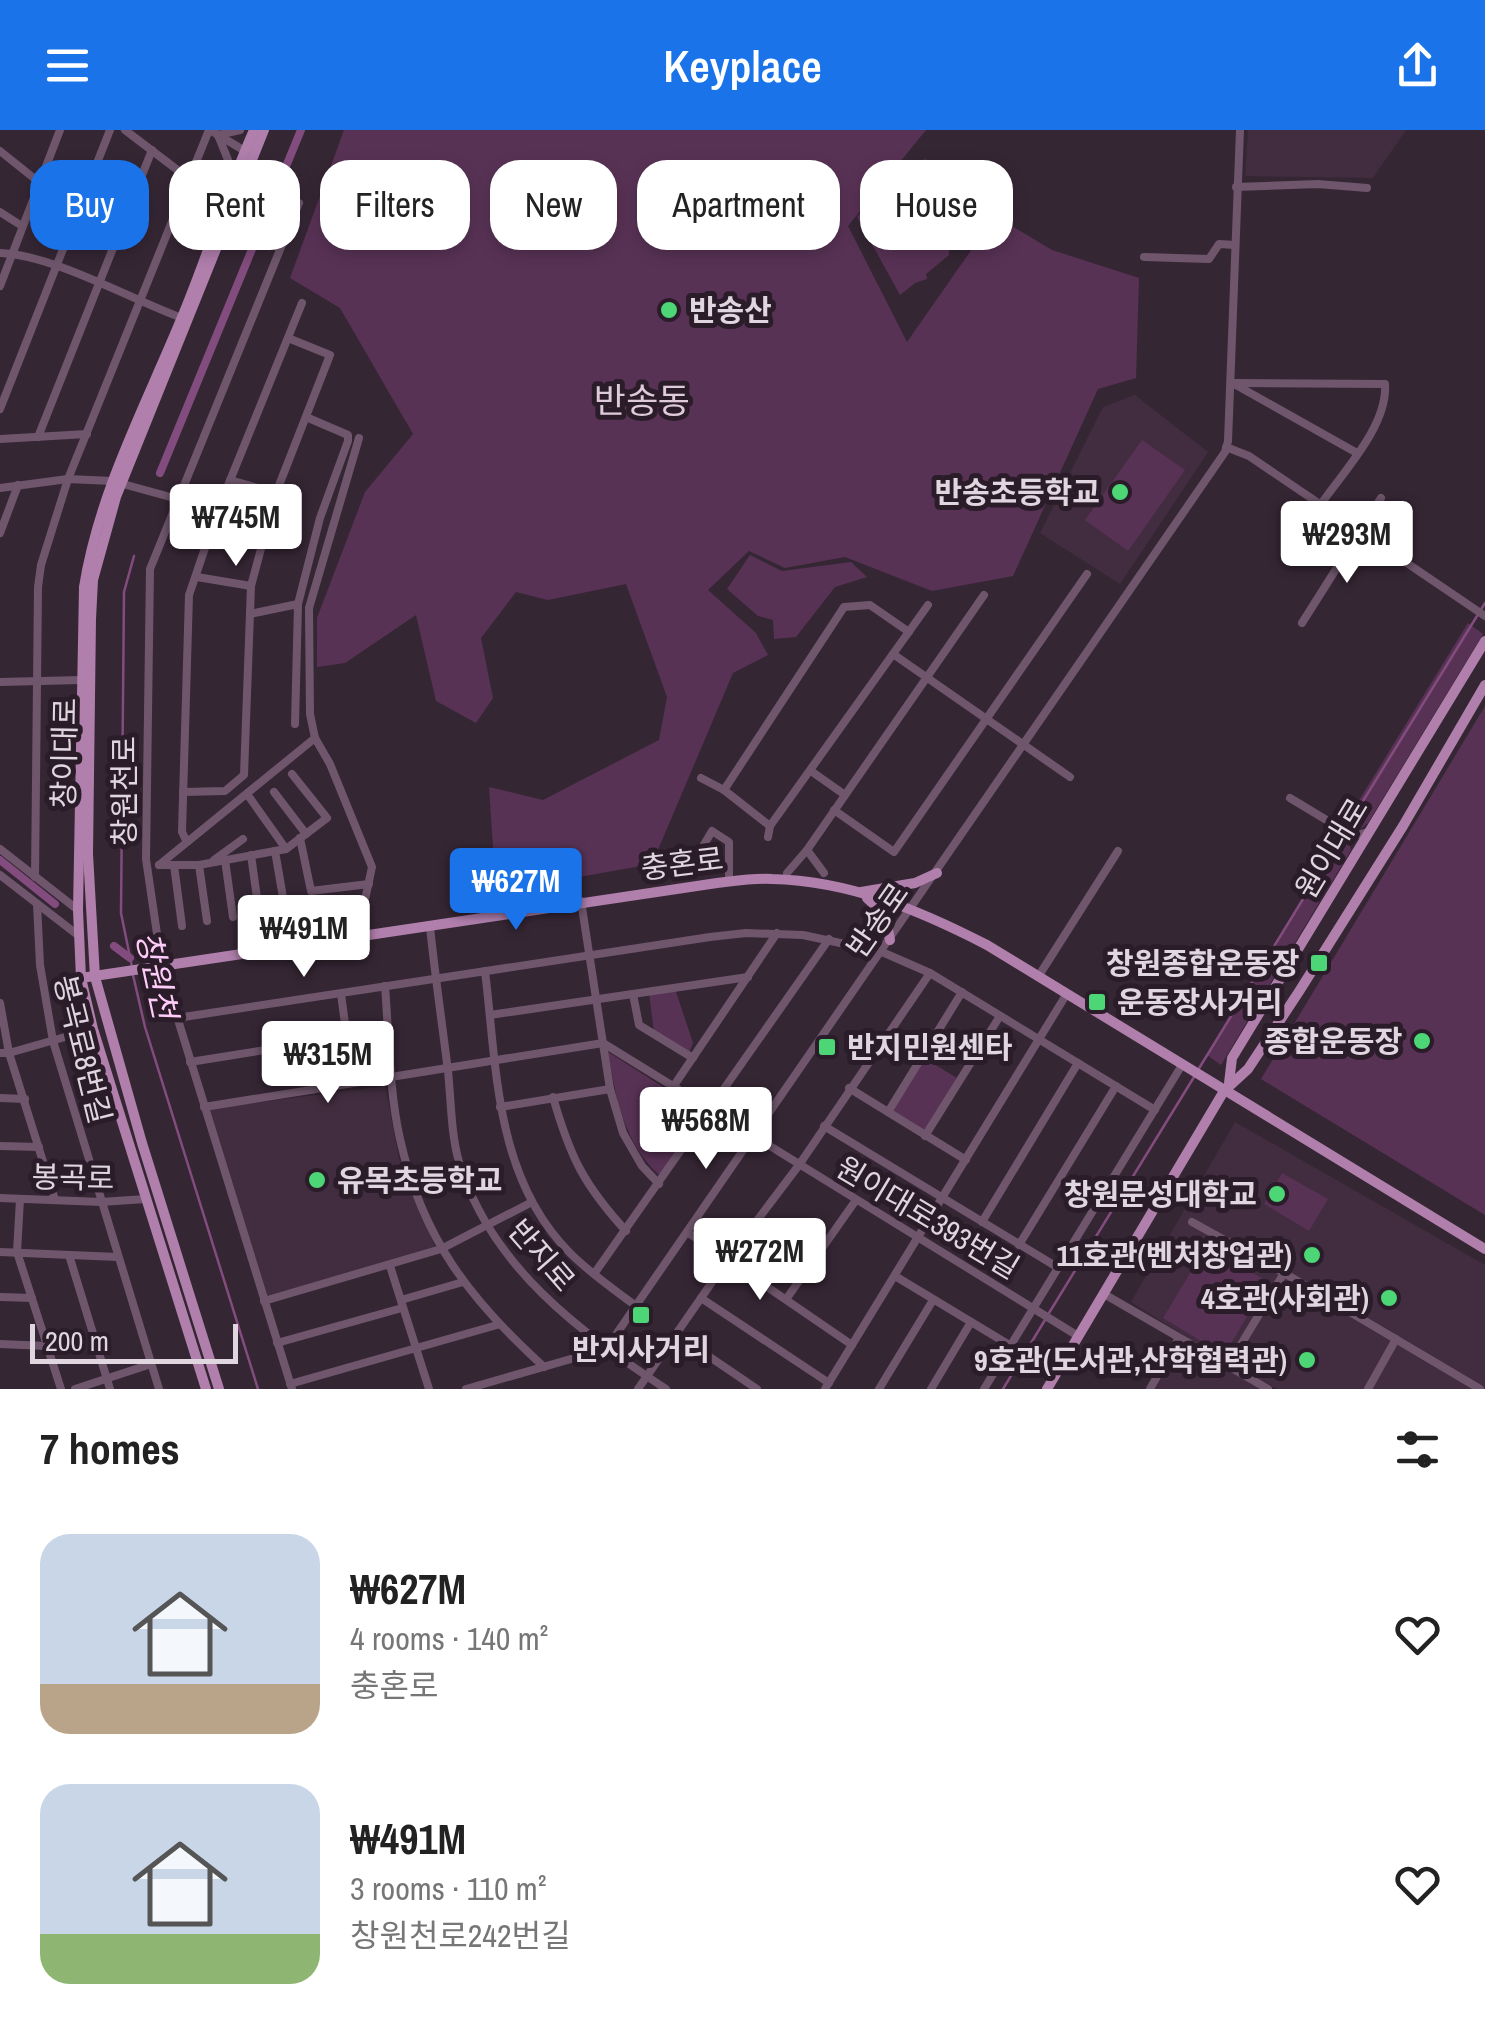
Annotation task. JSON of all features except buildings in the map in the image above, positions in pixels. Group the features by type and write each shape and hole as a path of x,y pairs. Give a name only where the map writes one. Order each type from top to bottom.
{"main road":[{"name":"창이대로","path":"219,1389 159,1198 100,977 88,854 92,580 116,482 143,436 249,153 254,130"},
{"name":"창이대로","path":"245,160 264,130"},
{"name":"창이대로","path":"206,1389 94,1028 81,978 78,910 84,586 91,539 208,250"},
{"name":"원이대로","path":"1227,1087 1232,1058 1485,641"},
{"name":"원이대로","path":"1047,1389 1227,1087 1248,1068 1300,990 1403,826 1485,684"},
{"name":"충혼로","path":"858,892 915,883 937,873"},
{"name":"충혼로","path":"100,977 581,902 771,878 858,892 912,908 988,946 1184,1066 1227,1087"},
{"path":"858,892 880,908 888,923 890,940"},
{"path":"81,978 100,977"},
{"path":"1227,1087 1485,1249"},
{"path":"146,1199 159,1198"}],"street":[{"path":"47,130 59,134 49,160"},
{"path":"0,409 110,130"},
{"path":"125,130 169,163"},
{"path":"196,160 209,130 249,153"},
{"path":"218,136 240,130"},
{"name":"반송로","path":"606,1349 1226,448 1232,382 1240,130"},
{"path":"218,136 228,160"},
{"path":"38,437 152,150"},
{"path":"0,151 30,175"},
{"path":"1236,187 1318,184 1367,188"},
{"path":"0,286 30,207"},
{"path":"0,212 22,226"},
{"path":"36,877 40,576 68,479 169,227"},
{"path":"1144,257 1209,259 1219,244 1235,246"},
{"name":"창원천로","path":"280,250 168,520 148,580 148,876 159,969 291,1387"},
{"path":"0,253 56,267 182,318"},
{"path":"188,842 182,832 189,595 218,510 302,303"},
{"path":"183,792 225,791 244,775 251,586 276,493 330,356 288,338"},
{"path":"1232,382 1386,384 1386,403 1380,419 1321,504"},
{"path":"1232,382 1357,452"},
{"path":"295,724 298,604 320,518 348,440 348,434 306,417"},
{"path":"0,439 87,434"},
{"path":"357,937 372,867 330,764 315,738 310,714 309,608 359,438"},
{"path":"1226,448 1249,456 1484,615"},
{"path":"0,488 68,479 116,482 218,510"},
{"path":"230,480 276,493"},
{"path":"0,534 18,486"},
{"path":"1302,623 1381,498"},
{"path":"834,810 894,852 1086,574"},
{"path":"197,578 251,586"},
{"path":"787,873 984,595"},
{"path":"250,614 298,604"},
{"path":"724,790 844,607 870,605 909,632"},
{"path":"768,837 770,826 928,605"},
{"path":"893,654 1070,776"},
{"path":"0,682 81,680"},
{"path":"148,876 315,738"},
{"path":"812,771 845,795"},
{"path":"159,866 199,865 286,849 326,818 292,774"},
{"path":"701,778 724,790 770,826"},
{"path":"274,792 303,836 311,891 369,884"},
{"path":"247,794 286,849"},
{"path":"1290,798 1353,836 1371,830"},
{"path":"702,848 712,831 728,842 729,882"},
{"path":"1350,867 1353,836"},
{"path":"211,863 243,839"},
{"path":"0,849 78,910"},
{"path":"806,850 824,872"},
{"path":"1038,977 1118,850"},
{"path":"275,851 285,910"},
{"path":"251,855 258,912"},
{"path":"225,860 232,916"},
{"path":"174,865 182,926"},
{"path":"199,865 206,921"},
{"path":"0,874 79,936"},
{"path":"581,902 610,1090 623,1133 642,1166 660,1184"},
{"name":"봉곡로8번길","path":"37,904 40,964 53,1041 159,1389"},
{"name":"반지로","path":"430,926 459,1161 488,1226 531,1286 606,1349 666,1389"},
{"path":"177,1018 746,932 778,933 828,939 882,952 930,973 1156,1110"},
{"path":"672,1086 778,933"},
{"path":"594,1274 828,939"},
{"path":"485,971 506,1142 532,1202 567,1250 636,1306"},
{"path":"638,1389 930,973"},
{"path":"490,1015 748,977"},
{"path":"385,986 399,1135 413,1187 441,1249 462,1282 498,1325 544,1367"},
{"path":"888,1112 962,992"},
{"path":"341,994 353,1083"},
{"path":"633,994 639,1025 693,1058"},
{"path":"701,1298 827,1386 1066,995"},
{"path":"0,1006 5,1053 25,1099 55,1200"},
{"path":"925,1136 1000,1016"},
{"path":"5,1053 94,1028"},
{"path":"190,1062 347,1037"},
{"path":"204,1106 603,1043"},
{"name":"원이대로393번길","path":"603,1043 1078,1336"},
{"path":"982,1222 1078,1062"},
{"path":"984,1389 1184,1066"},
{"path":"1019,1244 1116,1086"},
{"path":"849,1088 966,1160"},
{"path":"500,1107 610,1090"},
{"path":"0,1098 25,1099"},
{"path":"552,1098 566,1146 591,1192 626,1231"},
{"path":"824,1126 1058,1267"},
{"path":"0,1146 39,1147"},
{"name":"봉곡로","path":"0,1198 101,1202 146,1199"},
{"path":"20,1199 17,1252 61,1389"},
{"path":"787,1298 856,1200"},
{"path":"264,1301 441,1249 532,1202"},
{"path":"1192,1222 1480,1389"},
{"path":"687,1232 852,1345"},
{"path":"0,1252 118,1257"},
{"path":"69,1254 110,1389"},
{"path":"390,1266 429,1389"},
{"path":"1228,1366 1284,1273"},
{"path":"895,1276 1011,1346"},
{"path":"277,1343 462,1282"},
{"path":"1104,1294 1268,1389"},
{"path":"0,1297 32,1298"},
{"path":"880,1389 934,1300"},
{"path":"931,1389 972,1322"},
{"path":"291,1387 498,1325"},
{"path":"676,1334 757,1389"},
{"path":"1150,1389 1180,1338"},
{"path":"1368,1389 1396,1339"},
{"path":"0,1344 47,1346"},
{"path":"466,1389 606,1349"},
{"path":"75,1389 151,1364"}],"shaded area":[{"path":"344,130 926,130 902,160 860,160 860,211 848,226 907,342 971,250 1013,250 1013,227 1052,250 1139,278 1136,378 1098,389 1013,576 932,591 845,557 785,568 749,551 708,590 756,633 768,655 733,673 652,864 496,892 489,787 543,800 659,740 667,697 626,584 548,600 516,592 481,638 493,698 476,723 436,701 416,615 345,663 317,667 317,618 365,492 413,434 340,308 290,278 320,196 320,250 470,250 470,160 333,160"},
{"path":"1248,130 1406,130 1373,178 1245,176"},
{"path":"875,250 949,250 949,255 926,274 927,279 900,295"},
{"name":"반송초등학교","path":"1135,395 1208,452 1120,584 1040,533 1103,407"},
{"path":"1142,440 1185,470 1128,551 1085,520"},
{"path":"750,555 782,571 851,562 867,577 835,587 796,637 774,639 773,620 758,616 727,589"},
{"path":"1468,623 1483,634 1368,823 1360,829 1347,820"},
{"path":"1485,706 1485,1215 1261,1079"},
{"path":"1338,839 1349,843 1351,850 1221,1065 1207,1055"},
{"path":"675,989 693,1043 689,1053 654,1032 649,993"},
{"path":"608,1052 704,1113 660,1176 630,1135 618,1103"},
{"path":"924,1058 957,1078 925,1133 891,1112"},
{"name":"유목초등학교","path":"385,1086 399,1159 435,1247 265,1297 207,1109"},
{"name":"창원문성대학교","path":"1235,1122 1485,1265 1485,1389 1277,1389 1264,1381 1258,1389 1155,1389 1185,1336 1131,1302"},
{"path":"1282,1173 1328,1199 1309,1231 1264,1204"},
{"path":"1207,1245 1268,1282 1224,1355 1163,1318"}],"waterway":[{"path":"160,473 301,130"},
{"name":"창원천","path":"132,967 121,913 124,592 134,556"},
{"path":"1347,827 1485,603"},
{"path":"1198,1070 1343,834"},
{"path":"0,860 55,904"},
{"path":"114,946 130,958"},
{"name":"창원천","path":"133,975 145,1027 258,1389"},
{"path":"1049,1313 1194,1077"},
{"path":"1003,1389 1045,1320"}],"place":[{"name":"반송산","path":"669,310"},
{"name":"반송초등학교","path":"1120,492"},
{"name":"창원종합운동장","path":"1319,963"},
{"name":"운동장사거리","path":"1097,1002"},
{"name":"종합운동장","path":"1422,1041"},
{"name":"반지민원센타","path":"827,1047"},
{"name":"유목초등학교","path":"317,1180"},
{"name":"창원문성대학교","path":"1277,1194"},
{"name":"11호관(벤처창업관)","path":"1312,1255"},
{"name":"4호관(사회관)","path":"1389,1298"},
{"name":"반지사거리","path":"641,1315"},
{"name":"9호관(도서관,산학협력관)","path":"1307,1360"}],"district":[{"name":"반송동","path":"642,400"}]}
